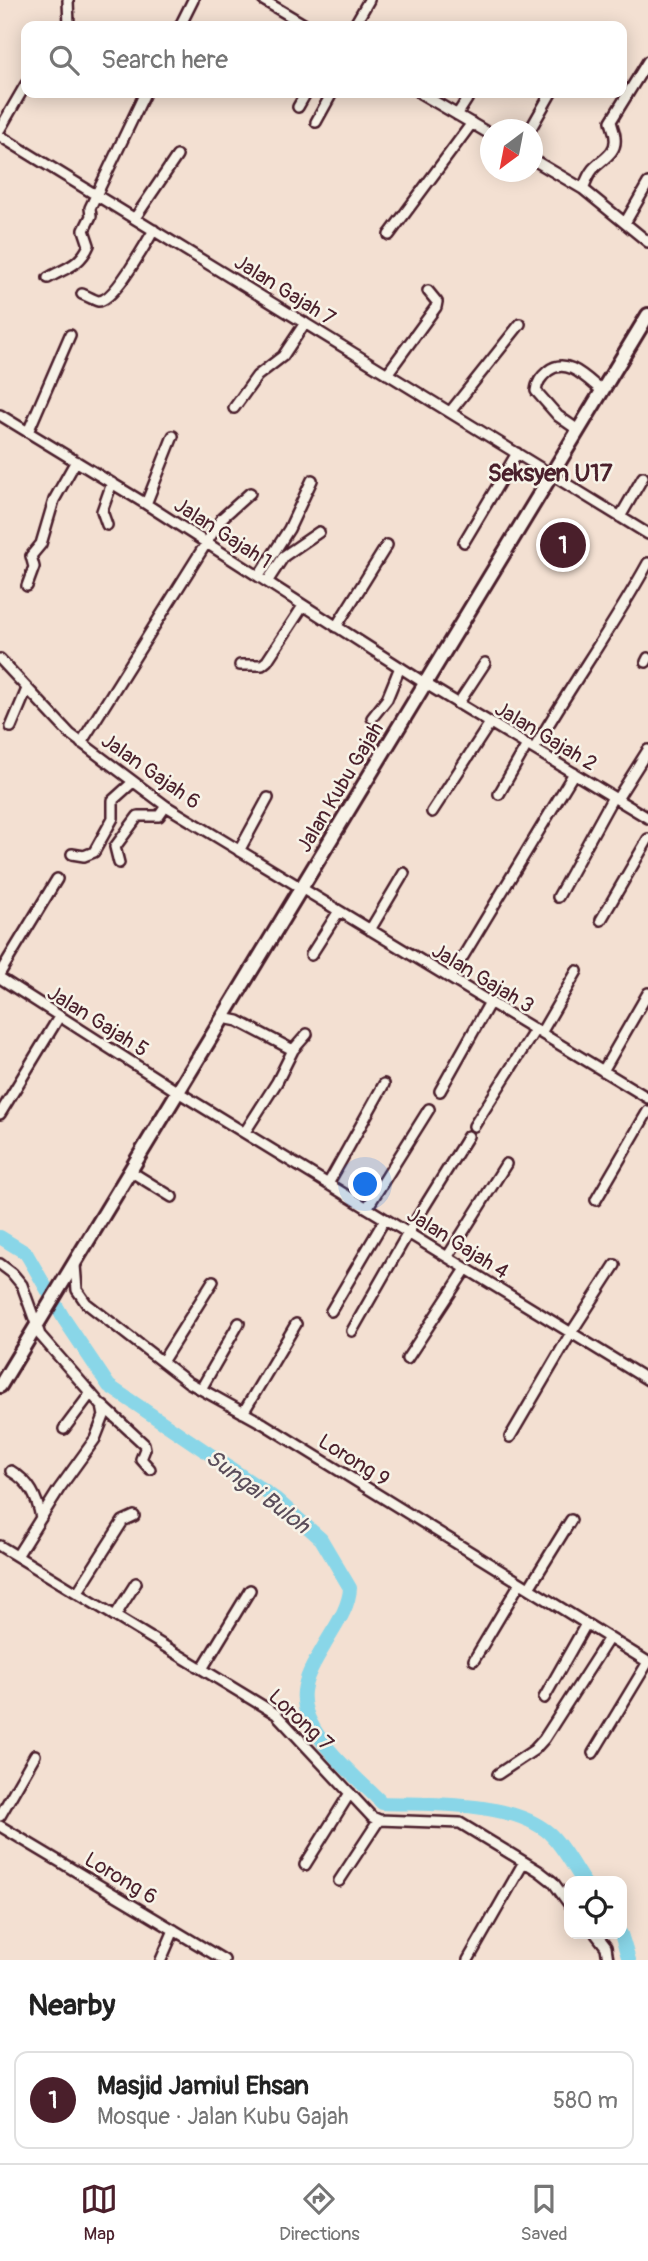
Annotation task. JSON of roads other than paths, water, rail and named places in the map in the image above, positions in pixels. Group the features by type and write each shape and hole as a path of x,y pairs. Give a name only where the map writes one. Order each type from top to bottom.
{"street":[{"path":"68,0 69,21"},
{"path":"182,21 193,0"},
{"path":"263,0 299,21"},
{"path":"357,21 369,0"},
{"path":"627,95 648,61"},
{"path":"0,129 21,93"},
{"path":"48,278 71,268 86,252 89,246 84,230 90,218 90,208 143,98"},
{"path":"298,107 303,98"},
{"path":"316,122 329,98"},
{"path":"428,98 480,128"},
{"path":"457,115 468,98"},
{"path":"536,119 548,98"},
{"path":"583,189 591,171 611,153 616,139 611,121 625,98"},
{"path":"389,235 472,123"},
{"name":"Jalan Gajah 7","path":"0,136 648,534"},
{"path":"135,218 177,156"},
{"path":"543,165 583,189 648,242"},
{"path":"625,223 648,183"},
{"path":"82,294 98,301 114,291 154,230"},
{"path":"387,374 436,307 437,302 428,291"},
{"name":"Jalan Kubu Gajah","path":"0,1386 648,315"},
{"path":"234,408 257,376 283,356 305,323"},
{"path":"450,412 520,324"},
{"path":"28,432 70,335"},
{"path":"578,430 555,413 536,390 537,385 552,368 563,366 573,369 602,391"},
{"name":"Jalan Gajah 1","path":"0,415 146,504 426,684"},
{"path":"146,504 173,436"},
{"path":"464,542 517,453"},
{"path":"27,586 34,567 31,556 41,544 54,500 76,461"},
{"path":"620,517 643,477"},
{"path":"263,579 312,480"},
{"path":"107,526 102,511 112,483"},
{"path":"81,743 226,512 250,493"},
{"path":"263,579 284,556 319,532"},
{"path":"336,627 387,545"},
{"path":"499,794 604,638 648,563"},
{"path":"240,665 262,665 267,661 303,606"},
{"name":"Jalan Gajah 6","path":"0,659 81,743 166,806 301,888"},
{"path":"458,704 485,663"},
{"path":"372,718 387,699 400,667"},
{"name":"Jalan Gajah 2","path":"426,684 648,818"},
{"path":"11,727 27,689"},
{"path":"432,812 491,723"},
{"path":"558,897 615,798 648,750"},
{"path":"450,978 574,773"},
{"path":"72,854 84,856 94,852 113,818 116,797 133,782"},
{"path":"239,850 268,798"},
{"path":"119,863 115,847 129,826 138,816 159,816 166,806"},
{"path":"601,920 648,839"},
{"path":"370,930 404,873"},
{"path":"0,976 57,879"},
{"name":"Jalan Gajah 3","path":"301,888 648,1098"},
{"path":"311,955 338,911"},
{"path":"474,1126 577,971"},
{"name":"Jalan Gajah 5","path":"0,976 59,1017 178,1092"},
{"path":"603,1071 648,993"},
{"path":"440,1091 490,1002"},
{"path":"0,1114 59,1017"},
{"path":"223,1018 238,1021 293,1050"},
{"path":"244,1132 277,1082 293,1050 307,1034"},
{"path":"328,1184 384,1084"},
{"name":"Jalan Gajah 4","path":"178,1092 648,1380"},
{"path":"367,1208 429,1109"},
{"path":"596,1200 648,1111"},
{"path":"352,1331 468,1136"},
{"path":"447,1256 506,1164"},
{"path":"130,1171 172,1197"},
{"path":"331,1311 385,1219"},
{"name":"Lorong 9","path":"75,1262 75,1282 80,1296 162,1362 201,1389 648,1662"},
{"path":"0,1265 12,1273 22,1285 39,1322 40,1335 102,1406 144,1444 141,1459 150,1469"},
{"path":"510,1437 571,1333 615,1265"},
{"path":"407,1359 466,1269"},
{"path":"162,1362 213,1281"},
{"path":"201,1389 239,1323"},
{"path":"243,1413 296,1325"},
{"path":"64,1429 91,1393"},
{"path":"17,1556 95,1439 104,1416 102,1406"},
{"path":"11,1471 20,1477 37,1497 41,1518"},
{"path":"77,1593 123,1521 134,1516"},
{"path":"474,1660 571,1520"},
{"name":"Lorong 7","path":"0,1546 276,1714 366,1812 379,1820"},
{"path":"115,1616 135,1583"},
{"path":"202,1669 250,1590"},
{"path":"544,1698 586,1624"},
{"path":"498,1774 534,1750 544,1739 609,1638"},
{"path":"593,1753 648,1662"},
{"path":"0,1816 36,1755"},
{"path":"305,1865 350,1793"},
{"path":"339,1881 379,1820 460,1823 553,1882 564,1897"},
{"name":"Lorong 6","path":"0,1826 224,1960"},
{"path":"468,1960 524,1862"},
{"path":"161,1960 174,1930"},
{"path":"600,1939 607,1947 608,1960"}],"waterway":[{"name":"Sungai Buloh","path":"0,1237 26,1253 64,1319 109,1386 276,1499 321,1539 350,1588 344,1611 312,1668 304,1691 310,1722 331,1752 382,1803 469,1806 533,1822 554,1838 580,1876"},
{"name":"Sungai Buloh","path":"623,1939 629,1960"}],"place":[{"name":"Masjid Jamiul Ehsan","path":"563,545"}],"district":[{"name":"Seksyen U17","path":"550,473"}]}
